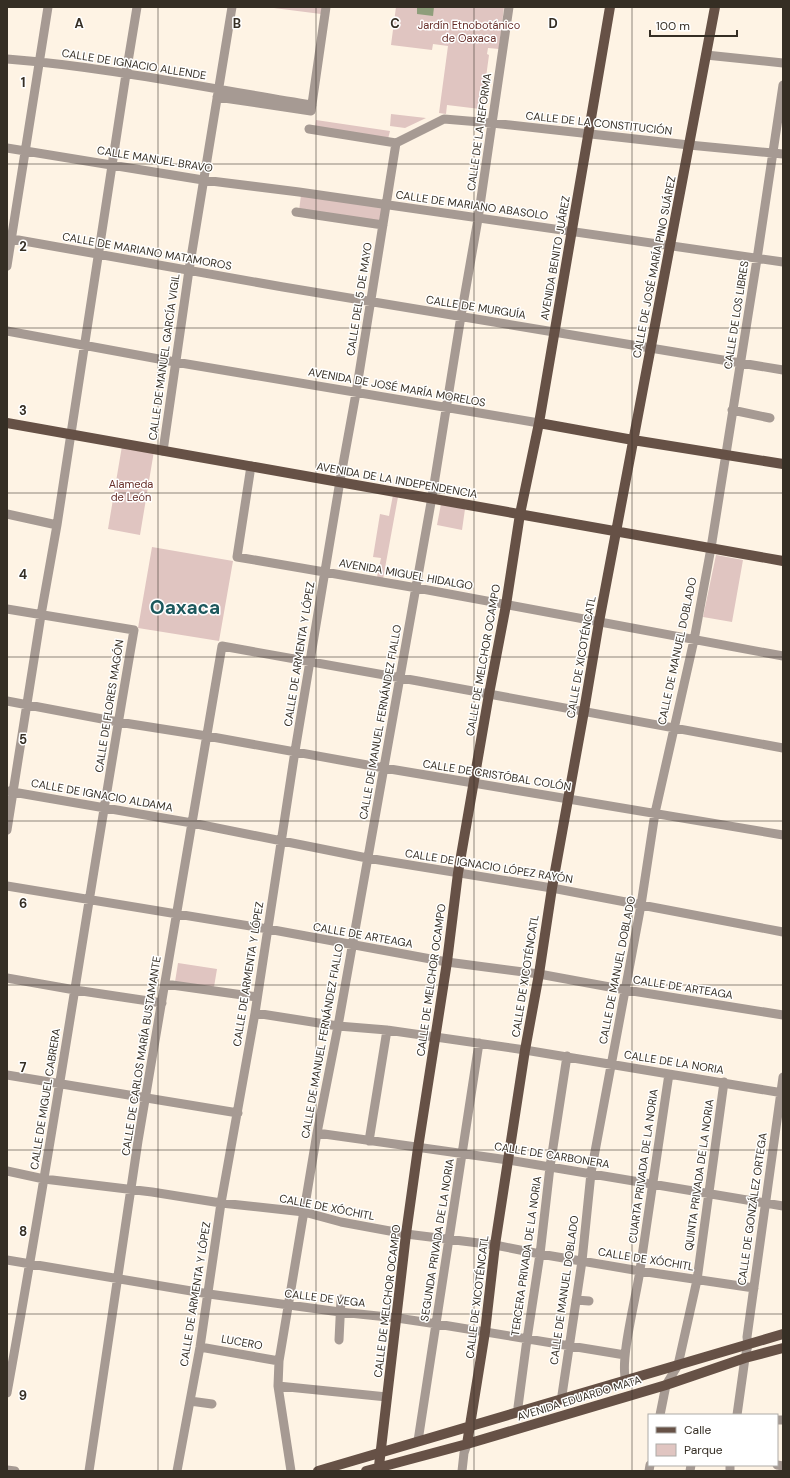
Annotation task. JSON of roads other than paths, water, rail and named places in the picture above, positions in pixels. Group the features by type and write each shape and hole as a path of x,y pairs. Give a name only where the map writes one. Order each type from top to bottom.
{"main road":[{"name":"AVENIDA BENITO JUÁREZ","path":"520,514 539,423 570,232 610,7"},
{"name":"CALLE DE JOSÉ MARÍA PINO SUÁREZ","path":"616,531 714,7"},
{"name":"AVENIDA DE LA INDEPENDENCIA","path":"7,423 783,561"},
{"name":"AVENIDA DE JOSÉ MARÍA MORELOS","path":"539,423 726,456 783,464"},
{"name":"CALLE DE MELCHOR OCAMPO","path":"379,1469 406,1234 447,962 458,873 488,694 506,605 520,514"},
{"name":"CALLE DE XICOTÉNCATL","path":"467,1444 485,1332 495,1245 525,1050 539,974 567,798 616,531"},
{"name":"AVENIDA EDUARDO MATA","path":"318,1471 418,1440 519,1413 783,1334"},
{"name":"AVENIDA EDUARDO MATA","path":"366,1471 379,1469 467,1444 666,1385 745,1358 783,1348"}],"street":[{"path":"7,266 9,238 26,151 48,7"},
{"path":"7,830 10,791 27,704 57,525 137,7"},
{"name":"CALLE DE MANUEL GARCÍA VIGIL","path":"163,450 203,180 232,7"},
{"name":"CALLE DE IGNACIO ALLENDE","path":"7,59 126,74 255,100 312,108 326,7"},
{"name":"CALLE DE LA REFORMA","path":"432,498 460,316 478,219 509,7"},
{"path":"706,55 783,63"},
{"name":"CALLE DE LOS LIBRES","path":"711,548 783,85"},
{"name":"CALLE DE LA CONSTITUCIÓN","path":"396,143 444,119 783,154"},
{"path":"309,129 396,143"},
{"name":"CALLE DEL 5 DE MAYO","path":"339,481 356,393 396,143"},
{"name":"CALLE MANUEL BRAVO","path":"7,148 203,180 299,192"},
{"name":"CALLE DE MARIANO ABASOLO","path":"299,192 670,247 783,262"},
{"path":"296,212 383,225"},
{"name":"CALLE DE MARIANO MATAMOROS","path":"9,238 283,287"},
{"name":"CALLE DE MURGUÍA","path":"283,287 783,370"},
{"name":"AVENIDA DE JOSÉ MARÍA MORELOS","path":"7,331 175,362 539,423"},
{"path":"732,410 770,418"},
{"name":"AVENIDA MIGUEL HIDALGO","path":"251,466 237,558 417,588 783,656"},
{"name":"CALLE DE ARMENTA Y LÓPEZ","path":"177,1471 209,1294 221,1203 238,1113 339,481"},
{"name":"CALLE DE MANUEL FERNÁNDEZ FIALLO","path":"291,1471 278,1386 279,1361 317,1134 338,1026 351,945 417,588 432,498"},
{"path":"7,514 57,525"},
{"name":"CALLE DE MANUEL DOBLADO","path":"563,1399 562,1395 582,1261 591,1173 626,990 656,813 694,640 711,548"},
{"path":"7,609 41,615"},
{"name":"CALLE DE FLORES MAGÓN","path":"41,615 134,630 105,809"},
{"name":"CALLE DE CARLOS MARÍA BUSTAMANTE","path":"89,1471 146,1098 222,646 310,662"},
{"path":"310,662 783,748"},
{"name":"CALLE DE CRISTÓBAL COLÓN","path":"7,701 118,722 295,751 384,768 783,835"},
{"name":"CALLE DE IGNACIO ALDAMA","path":"10,791 105,809 192,823"},
{"name":"CALLE DE MIGUEL CABRERA","path":"7,1394 30,1264 105,809"},
{"name":"CALLE DE IGNACIO LÓPEZ RAYÓN","path":"192,823 367,858 552,888 783,932"},
{"name":"CALLE DE ARTEAGA","path":"7,886 268,929 447,962 539,974 626,990 783,1015"},
{"path":"7,978 75,990 162,1002"},
{"path":"165,984 257,996"},
{"name":"CALLE DE LA NORIA","path":"254,1013 338,1026 386,1030 567,1056 782,1093"},
{"path":"369,1141 386,1030"},
{"name":"SEGUNDA PRIVADA DE LA NORIA","path":"418,1440 479,1043"},
{"name":"TERCERA PRIVADA DE LA NORIA","path":"519,1413 518,1407 526,1339 540,1254 550,1167 567,1056"},
{"name":"CUARTA PRIVADA DE LA NORIA","path":"626,1381 624,1377 625,1355 640,1271 669,1074"},
{"path":"7,1075 238,1113"},
{"name":"CALLE DE GONZÁLEZ ORTEGA","path":"739,1414 745,1358 748,1345 747,1337 765,1203 782,1093 783,1077"},
{"name":"QUINTA PRIVADA DE LA NORIA","path":"660,1414 666,1385 678,1365 697,1280 724,1082"},
{"name":"CALLE DE CARBONERA","path":"317,1134 508,1160 783,1206"},
{"name":"CALLE DE XÓCHITL","path":"7,1171 44,1179 221,1203 304,1212 341,1222 406,1234 495,1245 640,1271 754,1288"},
{"name":"CALLE DE VEGA","path":"7,1260 209,1294 288,1306 397,1318 625,1355"},
{"path":"339,1340 341,1299"},
{"path":"576,1300 589,1301"},
{"name":"LUCERO","path":"200,1347 279,1361"},
{"path":"278,1386 387,1397"},
{"path":"190,1401 212,1404"},
{"path":"462,1471 464,1453 467,1444"},
{"path":"7,1470 15,1471"}],"district":[{"name":"Oaxaca","path":"185,607"}],"park label":[{"name":"Jardín Etnobotánico de Oaxaca","path":"469,31"},
{"name":"Alameda de León","path":"131,490"}]}
